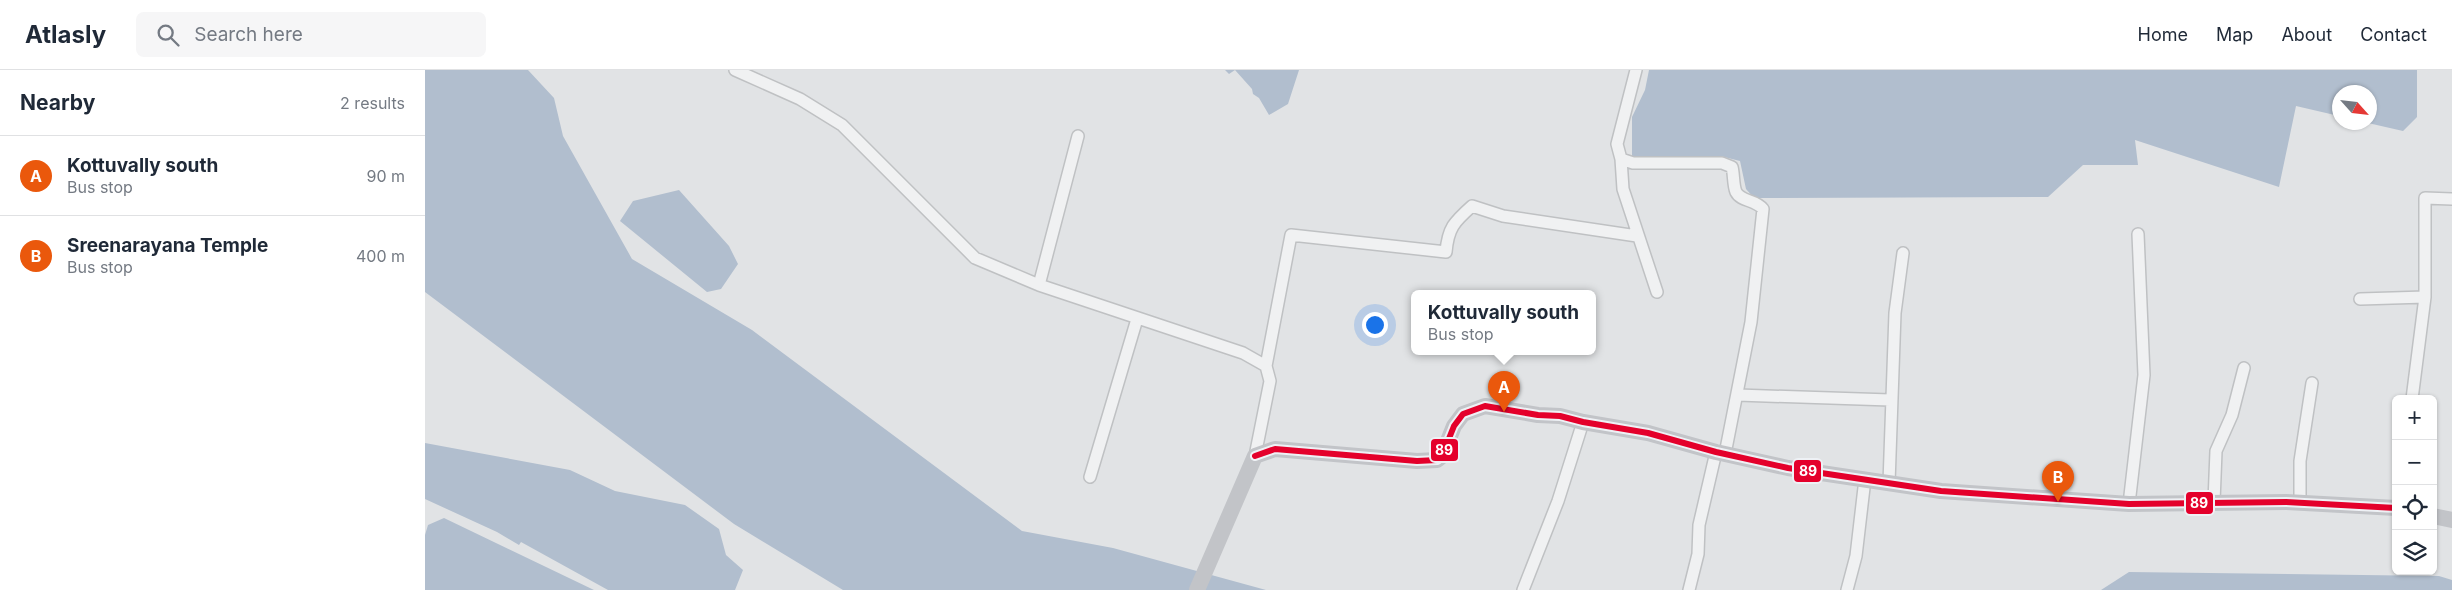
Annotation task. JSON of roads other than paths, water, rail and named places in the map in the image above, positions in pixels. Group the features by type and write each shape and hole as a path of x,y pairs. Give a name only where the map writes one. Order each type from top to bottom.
{"main road":[{"path":"1197,590 1255,456 1275,449 1417,461 1437,460 1442,456 1454,426 1463,414 1485,406 1538,415 1560,416 1583,422 1648,433 1720,453 1788,468 1941,491 2129,504 2300,502 2392,508"},
{"path":"2437,517 2452,520"}],"street":[{"path":"735,70 800,99 842,125 975,258 1039,285 1243,353 1266,366"},
{"path":"1636,70 1617,144 1621,159 1623,190 1657,292"},
{"path":"1039,285 1077,136"},
{"path":"1621,159 1633,163 1722,163 1732,167 1735,190 1742,198 1757,201 1763,209 1751,322 1738,395 1699,525 1698,554 1689,590"},
{"path":"2413,395 2425,297 2425,198 2452,199"},
{"path":"1255,456 1270,381 1266,366 1291,235 1446,252 1448,234 1456,220 1472,206 1503,216 1637,236"},
{"path":"2129,504 2144,375 2138,234"},
{"path":"1889,483 1890,400 1895,313 1903,253"},
{"path":"2360,299 2425,297"},
{"path":"1090,477 1137,319"},
{"path":"2214,502 2215,451 2232,415 2245,368"},
{"path":"2300,502 2300,461 2312,383"},
{"path":"1738,395 1890,400"},
{"path":"1523,590 1558,501 1583,422"},
{"path":"1847,590 1856,556 1865,479"}],"water":[{"path":"425,70 528,70 554,98 563,136 632,259 752,330 1022,531 1113,548 1266,590 843,590 734,524 425,292"},
{"path":"1225,70 1235,70 1229,74"},
{"path":"1235,70 1299,70 1288,104 1269,115 1259,98 1253,94 1252,89"},
{"path":"1649,70 2417,70 2417,117 2403,131 2377,125 2377,85 2332,85 2332,114 2296,106 2279,187 2135,140 2138,165 2083,165 2048,197 1754,198 1746,189 1740,161 1720,156 1632,156 1632,117 1645,90"},
{"path":"679,190 729,246 738,264 721,289 707,292 620,221 633,201"},
{"path":"425,443 570,470 615,491 685,505 719,529 726,555 743,570 735,590 608,590 521,542 519,545 497,532 425,499"},
{"path":"444,518 594,590 425,590 425,535 428,525"},
{"path":"2129,572 2439,576 2452,580 2452,590 2101,590"}],"place":[{"name":"Kottuvally south","path":"1504,412"},
{"name":"Sreenarayana Temple","path":"2058,502"}]}
